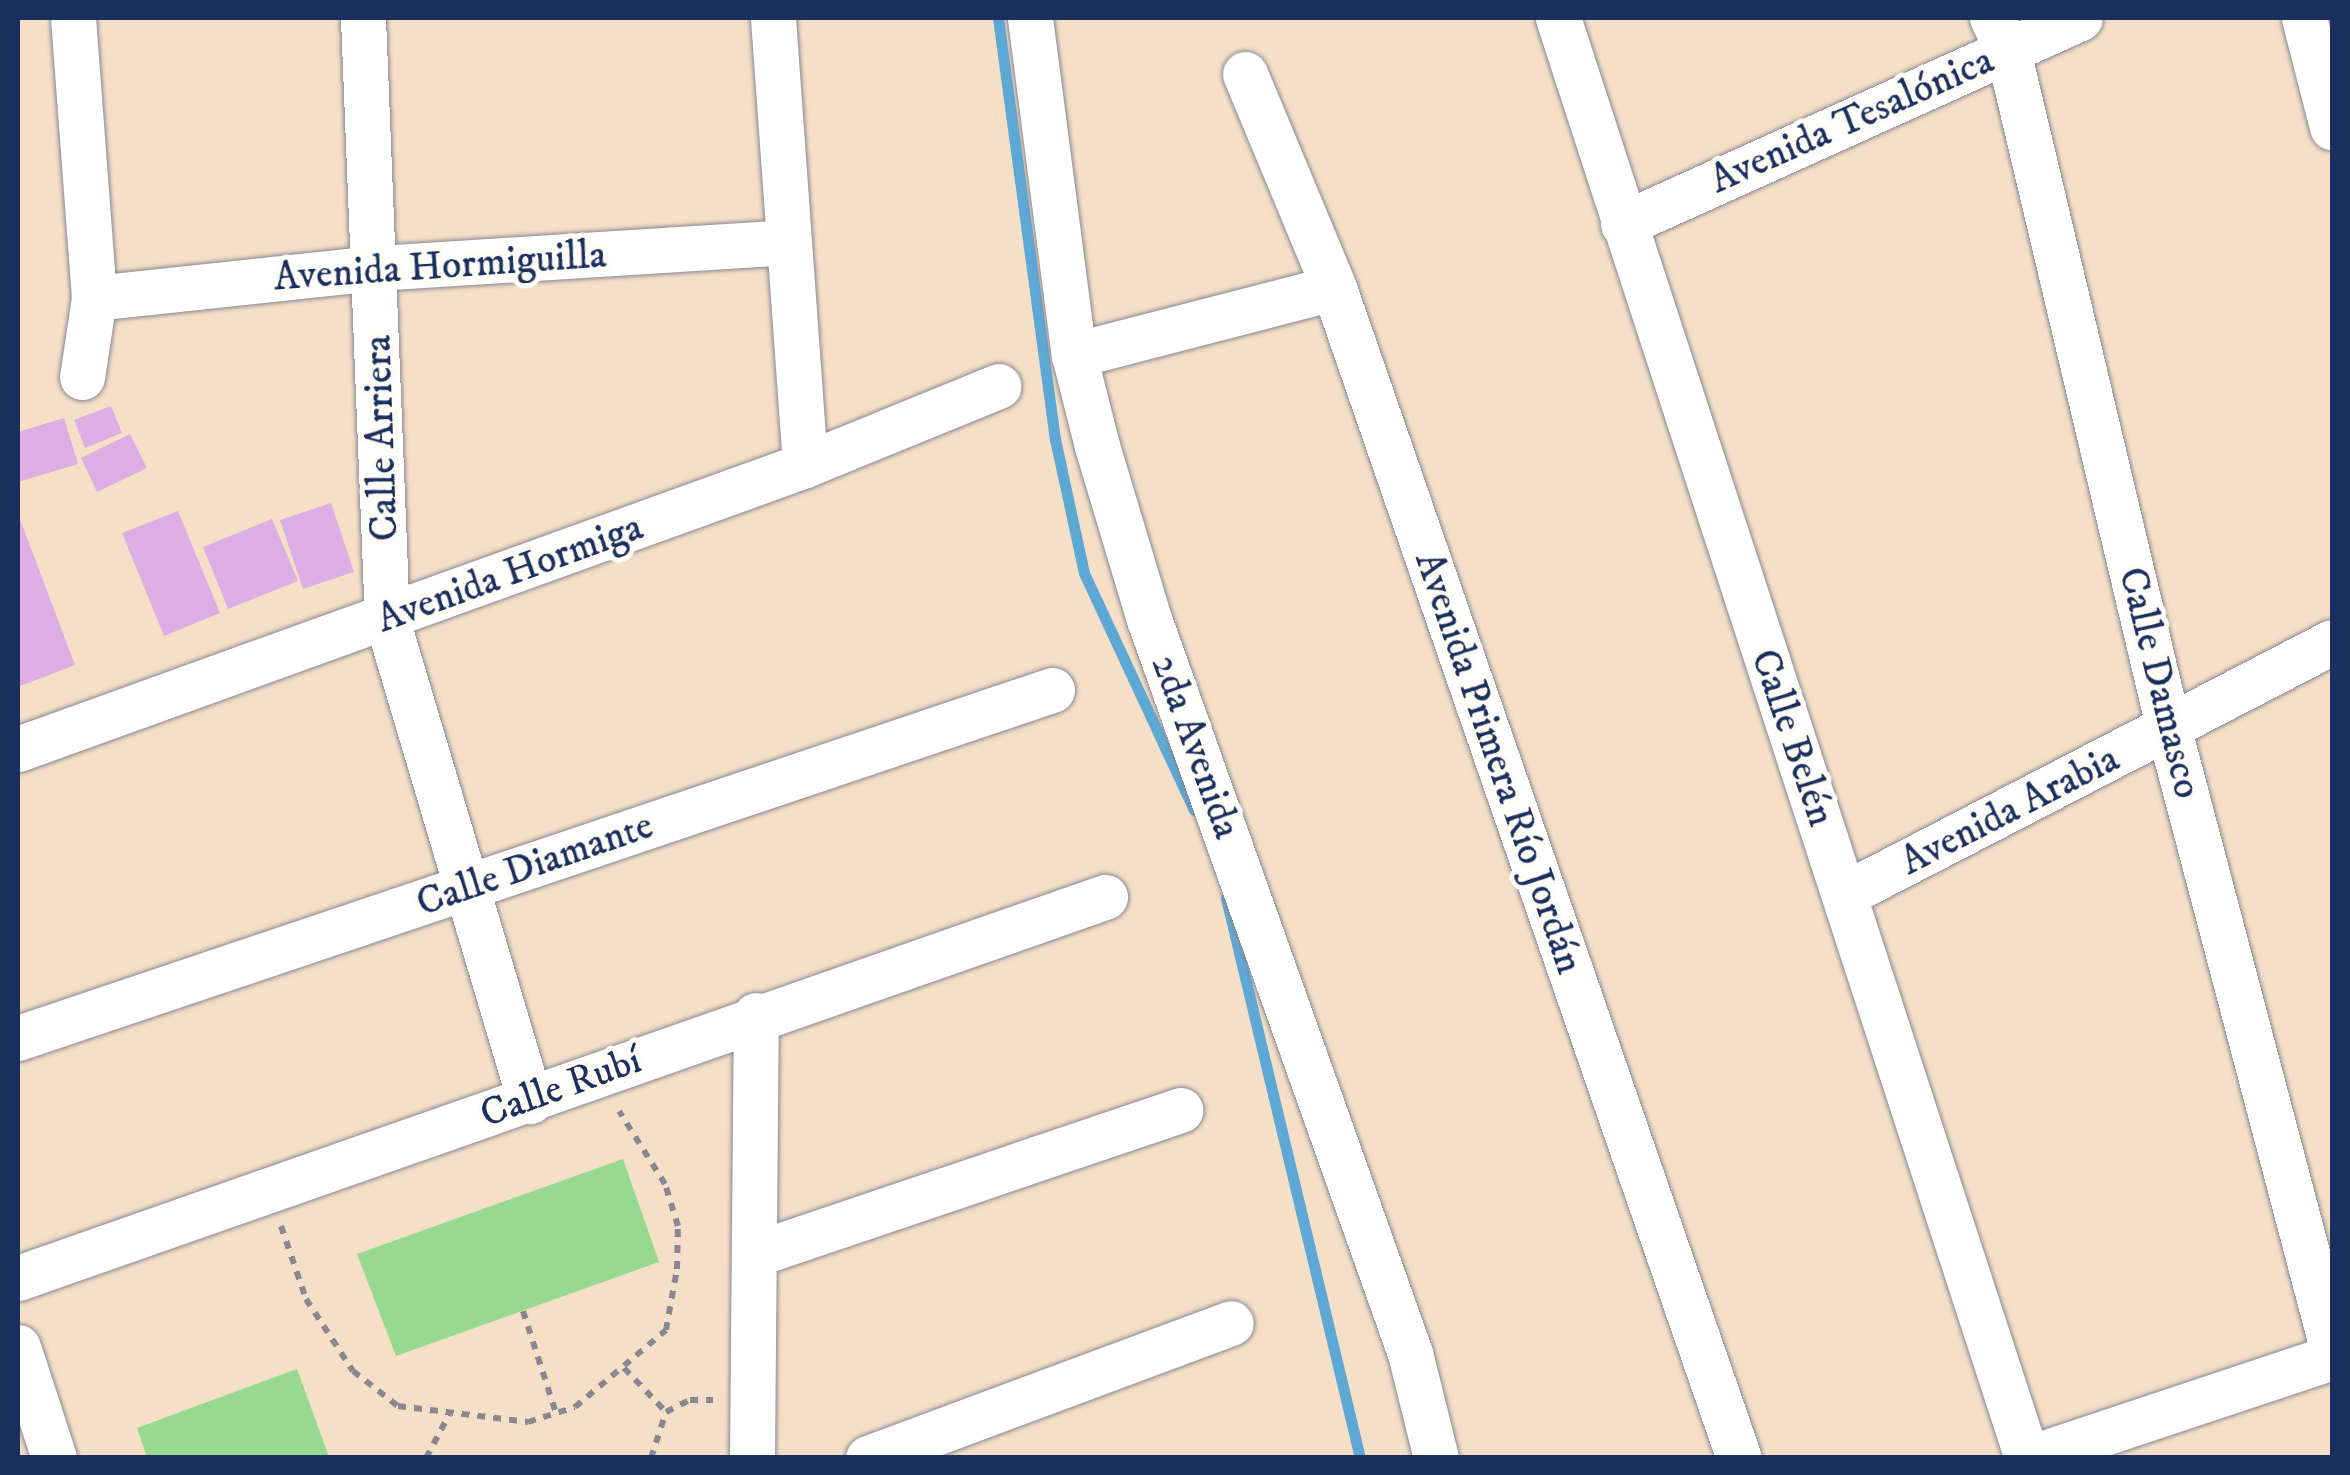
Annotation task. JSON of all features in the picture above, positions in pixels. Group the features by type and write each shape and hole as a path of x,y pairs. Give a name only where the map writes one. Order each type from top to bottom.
{"street":[{"path":"73,18 94,298 82,377"},
{"name":"Calle Arriera","path":"363,18 377,268 387,620 530,1101"},
{"path":"773,18 805,465"},
{"name":"2da Avenida","path":"1030,18 1074,355 1149,619 1404,1335 1436,1458"},
{"name":"Calle Belén","path":"1558,18 2028,1458"},
{"name":"Avenida Tesalónica","path":"1623,224 2000,34 2080,18"},
{"path":"2304,18 2332,127"},
{"name":"Calle Damasco","path":"2000,34 2169,730 2332,1348"},
{"name":"Avenida Primera Río Jordán","path":"1245,74 1334,288 1738,1458"},
{"name":"Avenida Hormiguilla","path":"94,298 377,268 787,242"},
{"path":"1074,355 1334,288"},
{"name":"Avenida Hormiga","path":"18,749 387,620 805,465 999,386"},
{"name":"Avenida Arabia","path":"1845,894 2169,730 2332,642"},
{"name":"Calle Diamante","path":"18,1038 1052,690"},
{"name":"Calle Rubí","path":"18,1278 530,1101 756,1016 1105,897"},
{"path":"752,1458 758,1253 756,1016"},
{"path":"758,1253 1180,1110"},
{"path":"868,1458 1232,1323"},
{"path":"18,1346 54,1458"},
{"path":"2028,1458 2332,1356"}],"path":[{"path":"269,1192 306,1299 353,1371 398,1406 528,1422 576,1407 666,1330 678,1226 666,1184 620,1111"},
{"path":"523,1311 556,1413"},
{"path":"624,1368 666,1412"},
{"path":"651,1458 666,1412 690,1400 713,1400"},
{"path":"426,1458 448,1415"}],"green space":[{"path":"623,1159 659,1262 396,1356 357,1254"},
{"path":"297,1369 329,1457 147,1457 137,1428"}],"building":[{"path":"111,406 122,433 85,448 74,420"},
{"path":"64,418 78,464 18,482 18,432"},
{"path":"130,434 147,468 97,492 81,458"},
{"path":"331,503 354,572 303,589 280,520"},
{"path":"178,511 220,613 164,636 122,533"},
{"path":"18,514 75,665 18,687"},
{"path":"272,519 298,581 228,609 203,547"}],"waterway":[{"path":"998,18 1055,439 1084,573 1194,810"},
{"path":"1226,898 1360,1458"}]}
